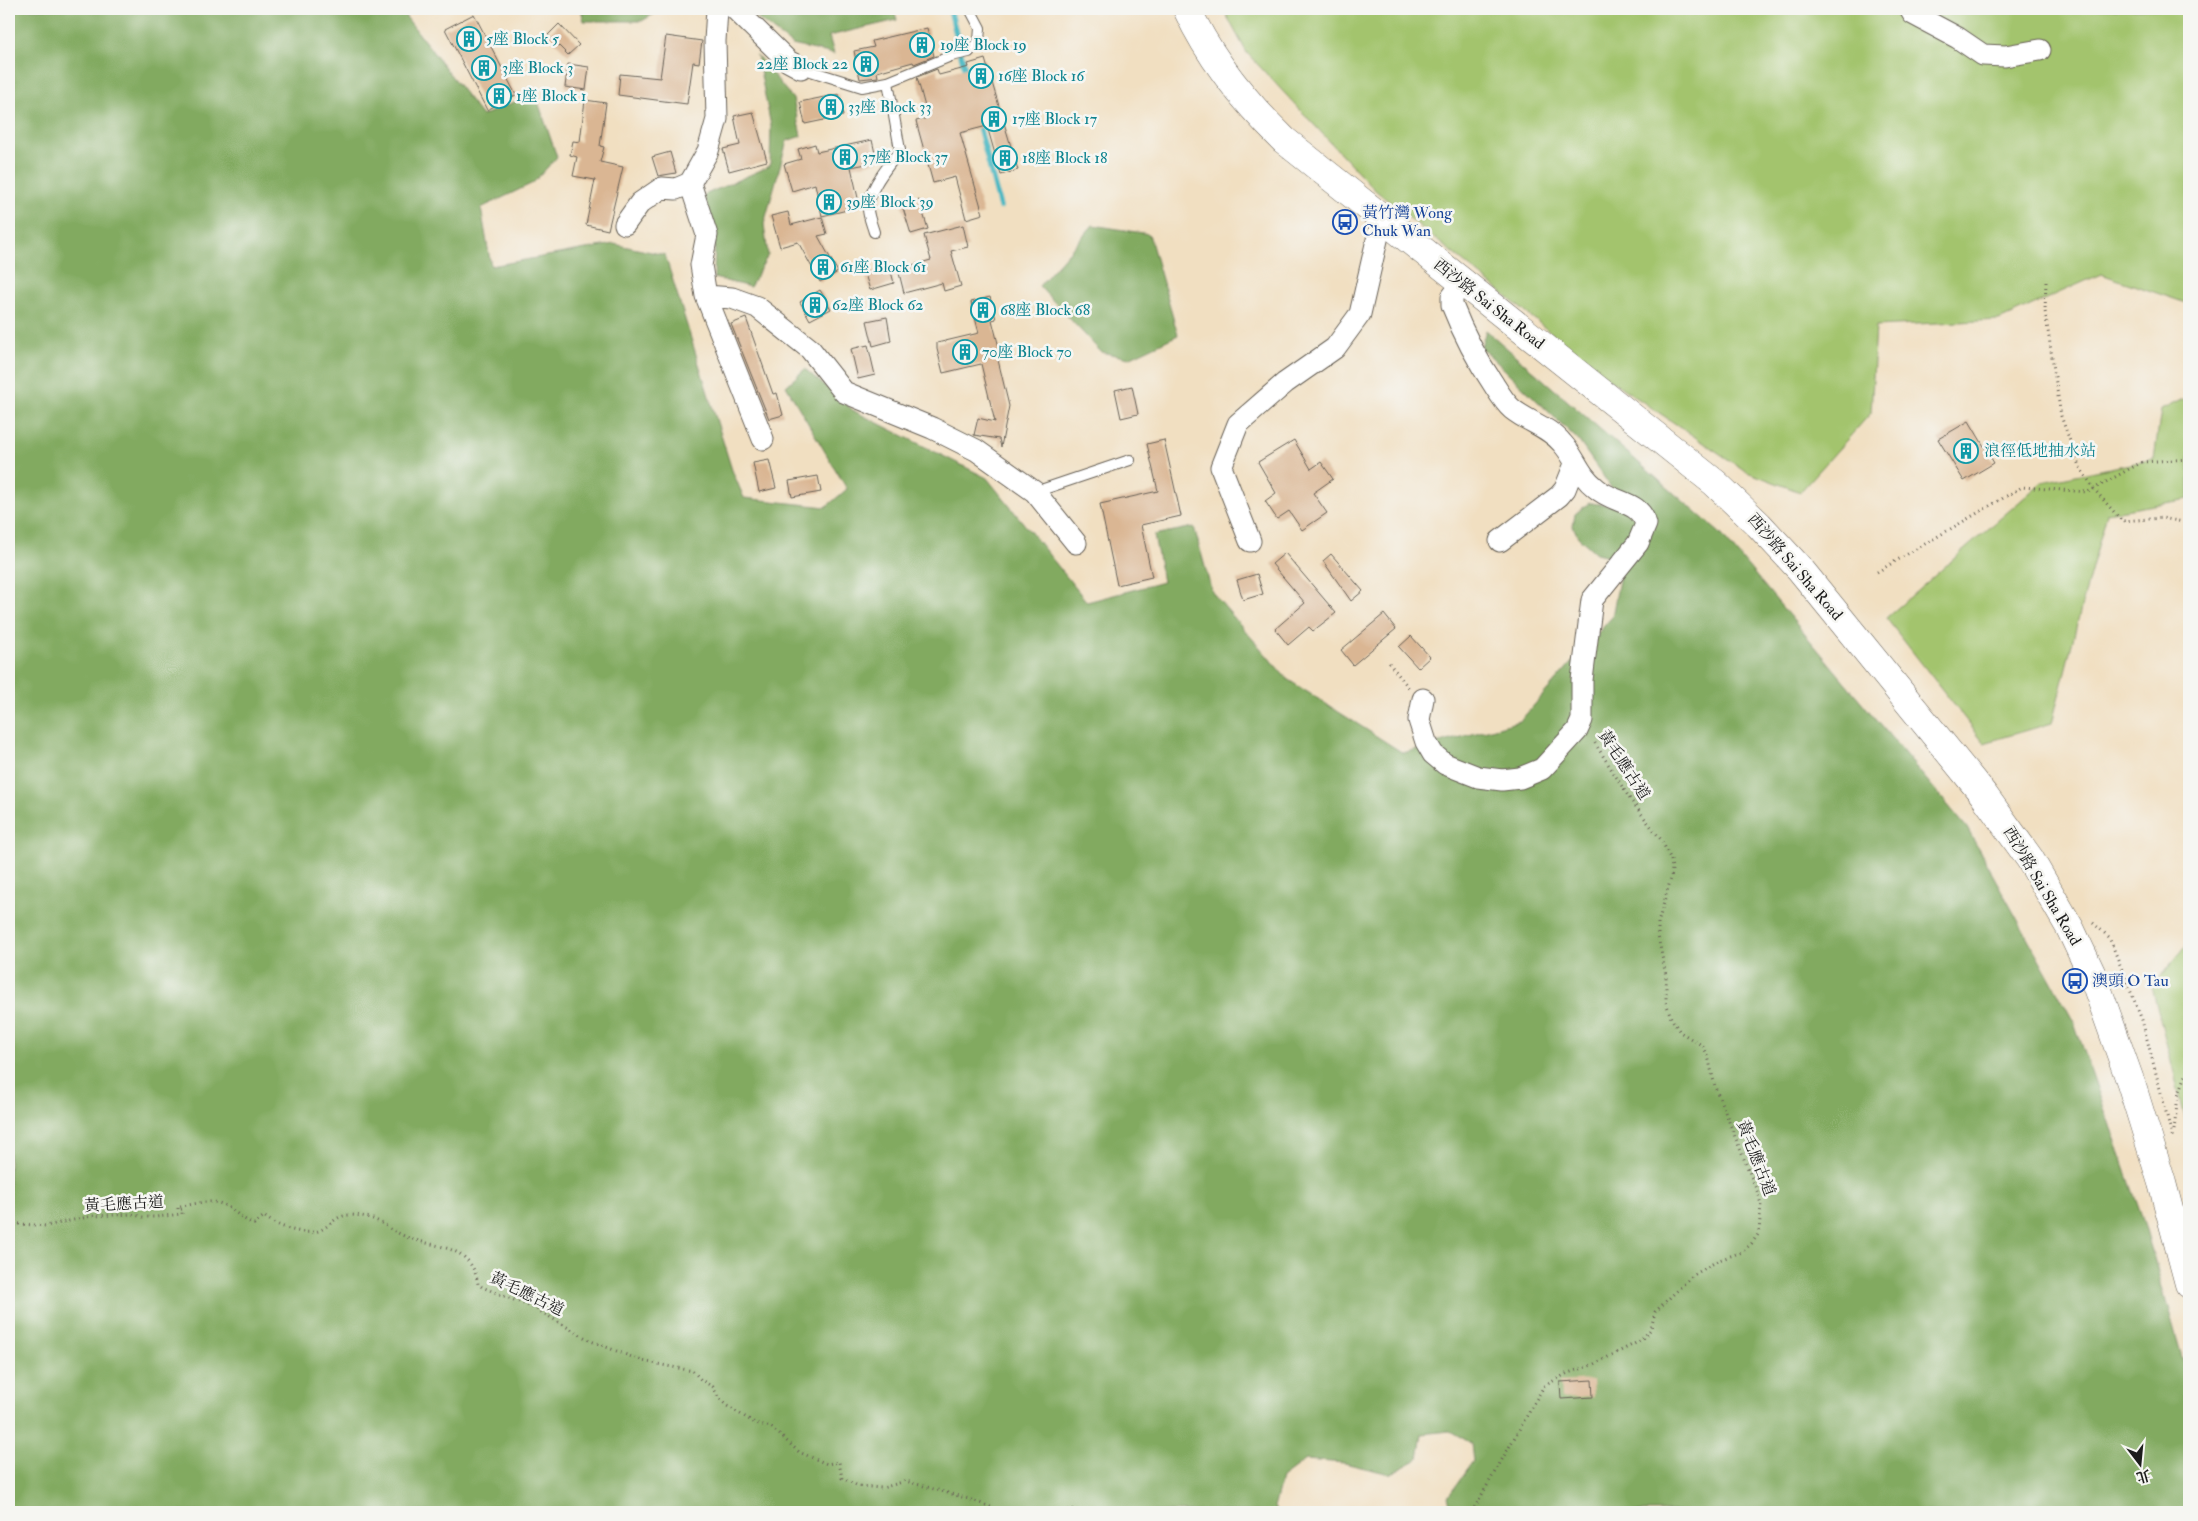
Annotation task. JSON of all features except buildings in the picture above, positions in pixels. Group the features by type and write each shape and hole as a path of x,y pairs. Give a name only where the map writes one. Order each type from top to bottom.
{"main road":[{"name":"西沙路 Sai Sha Road","path":"1187,9 1194,25 1220,66 1267,123 1304,157 1715,483 1758,524 1800,569 2000,817 2030,859 2070,928 2094,980 2131,1083 2162,1183 2189,1284"}],"street":[{"path":"625,224 640,204 662,188 676,189 690,183 708,151 717,119 715,40 717,9"},
{"path":"735,9 788,61 801,68"},
{"path":"1910,9 1913,14 1983,54 2005,56 2040,50"},
{"path":"690,183 707,235 701,265 706,296 763,439"},
{"path":"1250,541 1221,467 1238,424 1285,383 1335,348 1360,314 1382,218"},
{"path":"1416,693 1419,720 1426,742 1433,754 1452,767 1486,778 1502,780 1520,778 1542,769 1577,731 1581,723 1585,608 1638,543 1646,524 1644,517 1636,507 1614,500 1596,489 1582,476 1563,443 1554,434 1510,407 1476,358 1451,303 1452,297 1462,284"},
{"path":"706,296 732,298 757,308 810,349 844,392 932,428 976,450 1035,492 1076,543"},
{"path":"1500,541 1559,496 1565,489 1575,464"}],"lane":[{"path":"801,68 862,87 888,82 951,56 969,52 979,41 980,28 970,9"},
{"path":"874,232 868,210 870,197 880,177 900,150 888,82"},
{"path":"1035,492 1130,460"}],"path":[{"path":"2046,282 2045,311 2061,416 2079,466 2094,489 2122,522 2162,518 2189,523"},
{"path":"1877,572 2022,487 2088,492 2142,462 2189,459"},
{"path":"1389,663 1416,693"},
{"name":"黃毛應古道","path":"1472,1512 1544,1386 1568,1372 1592,1365 1640,1340 1651,1329 1655,1312 1679,1288 1706,1266 1742,1252 1759,1233 1761,1221 1761,1204 1758,1191 1714,1087 1708,1056 1703,1046 1680,1032 1671,1018 1666,1002 1666,976 1658,936 1658,924 1671,878 1670,860 1662,841 1630,799 1581,723"},
{"path":"2173,1133 2178,1096 2186,1075 2189,1073"},
{"name":"黃毛應古道","path":"9,1223 46,1226 92,1216 126,1214 156,1218 182,1214 182,1209 178,1210 178,1206 185,1207 201,1202 213,1202 231,1208 254,1224 264,1216 271,1223 283,1228 302,1231 318,1231 343,1215 363,1216 375,1220 405,1236 449,1247 465,1259 478,1277 478,1284 482,1287 536,1309 591,1341 642,1361 693,1371 701,1380 713,1387 718,1397 727,1406 755,1424 771,1427 799,1452 827,1464 839,1462 842,1478 851,1484 882,1488 906,1481 970,1499 1004,1512"},
{"path":"1154,1512 1161,1509 1169,1512"},
{"path":"1033,1512 1073,1510 1098,1512"}],"green space":[{"path":"9,9 400,9 482,116 535,93 557,157 533,183 481,208 491,266 614,244 665,255 732,470 744,498 826,507 847,489 786,386 805,369 854,411 987,478 1087,602 1163,582 1154,535 1194,527 1212,592 1287,679 1403,753 1520,721 1612,617 1623,559 1596,553 1578,537 1573,526 1575,514 1589,503 1624,506 1578,440 1481,347 1486,330 1721,534 1967,828 2074,1022 2145,1226 2189,1382 2189,1512 1453,1512 1448,1497 1473,1461 1471,1443 1450,1431 1422,1434 1418,1459 1390,1474 1344,1463 1306,1460 1282,1478 1274,1507 1277,1512 9,1512"},
{"path":"581,9 662,9 642,21 584,21"},
{"path":"745,9 894,9 897,20 829,36 834,54 792,45"},
{"path":"1223,9 2189,9 2189,304 2101,274 1999,320 1876,326 1871,413 1800,492 1747,472 1603,375 1375,190 1247,53"},
{"path":"757,55 793,99 801,136 787,141 764,224 768,255 750,287 714,278 715,240 704,195 770,166 771,126"},
{"path":"1093,225 1149,234 1178,335 1129,358 1101,352 1039,286"},
{"path":"2189,396 2189,499 2107,513 2052,723 1984,743 1886,618 2042,482 2154,459 2161,410"},
{"path":"2189,942 2189,1133 2152,987"}],"waterway":[{"path":"950,9 966,74"},
{"path":"978,122 1000,207"}],"place":[{"name":"5座 Block 5","path":"469,39"},
{"name":"19座 Block 19","path":"922,45"},
{"name":"22座 Block 22","path":"866,64"},
{"name":"3座 Block 3","path":"484,68"},
{"name":"16座 Block 16","path":"981,76"},
{"name":"1座 Block 1","path":"499,96"},
{"name":"33座 Block 33","path":"831,107"},
{"name":"17座 Block 17","path":"994,119"},
{"name":"37座 Block 37","path":"845,157"},
{"name":"18座 Block 18","path":"1005,158"},
{"name":"39座 Block 39","path":"829,202"},
{"name":"黃竹灣 Wong Chuk Wan","path":"1345,222"},
{"name":"61座 Block 61","path":"823,267"},
{"name":"62座 Block 62","path":"815,305"},
{"name":"68座 Block 68","path":"983,310"},
{"name":"70座 Block 70","path":"965,352"},
{"name":"浪徑低地抽水站","path":"1966,451"},
{"name":"澳頭 O Tau","path":"2075,981"}]}
